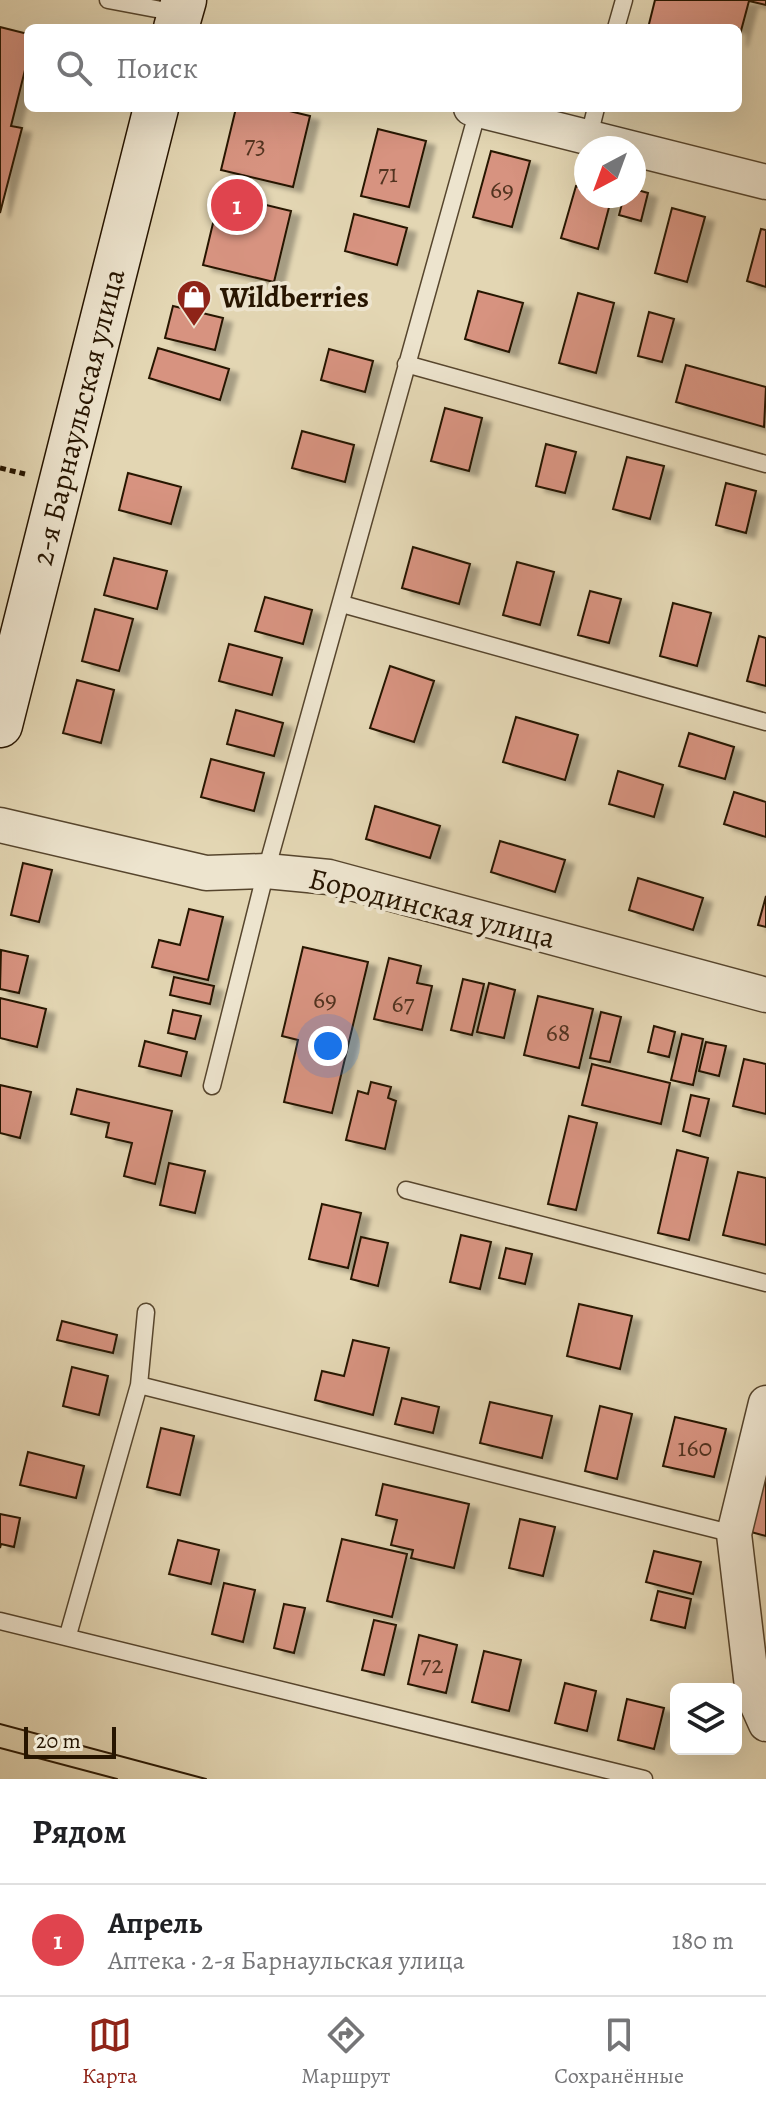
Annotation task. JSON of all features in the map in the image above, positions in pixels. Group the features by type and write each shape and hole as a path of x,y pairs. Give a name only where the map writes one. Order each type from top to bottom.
{"street":[{"name":"2-я Барнаульская улица","path":"0,725 155,112"},
{"path":"501,112 592,122 766,182"},
{"name":"Бородинская улица","path":"0,825 206,873 266,871 329,877 766,995"},
{"path":"766,1403 734,1534 753,1695 766,1724"}],"lane":[{"path":"108,0 180,14"},
{"path":"617,24 624,0"},
{"path":"212,1086 266,871 342,604 473,112"},
{"path":"406,364 766,464"},
{"path":"342,604 766,722"},
{"path":"406,1190 766,1283"},
{"path":"68,1635 139,1385 146,1312"},
{"path":"139,1385 734,1534"},
{"path":"0,1621 68,1635 644,1779"}],"building":[{"path":"655,0 766,0 766,5 749,1 742,27 742,24 649,24"},
{"path":"0,27 24,33 24,74 11,126 22,128 0,213"},
{"path":"235,112 294,112 310,116 293,187 221,170"},
{"path":"378,129 426,141 409,207 361,196"},
{"path":"491,151 530,161 512,227 473,217"},
{"path":"574,193 574,208 609,208 598,249 561,238"},
{"path":"220,194 291,211 274,282 203,265"},
{"path":"621,208 644,208 641,221 619,215"},
{"path":"672,208 705,217 687,282 655,273"},
{"path":"354,214 407,228 397,265 345,251"},
{"path":"761,229 766,230 766,287 747,281"},
{"path":"478,291 523,303 509,352 465,339"},
{"path":"578,293 614,303 596,373 559,363"},
{"name":"Wildberries","path":"173,306 223,318 215,350 165,338"},
{"path":"649,312 674,319 662,362 638,356"},
{"path":"158,348 229,369 220,400 149,378"},
{"path":"329,349 373,361 365,392 321,380"},
{"path":"686,365 766,387 764,427 676,402"},
{"path":"445,408 482,418 469,471 431,461"},
{"path":"302,431 354,445 345,482 292,468"},
{"path":"546,444 576,452 565,493 536,486"},
{"path":"627,457 664,466 650,519 613,509"},
{"path":"128,473 181,487 171,524 119,510"},
{"path":"726,483 756,491 746,533 716,525"},
{"path":"413,547 470,564 459,604 402,588"},
{"path":"114,558 167,571 157,609 104,595"},
{"path":"517,562 554,572 540,625 503,615"},
{"path":"590,591 621,599 609,643 578,635"},
{"path":"265,597 312,610 303,644 255,631"},
{"path":"673,603 711,613 697,666 660,656"},
{"path":"95,609 133,619 119,671 82,661"},
{"path":"759,636 766,638 766,686 747,681"},
{"path":"229,644 282,658 272,695 219,681"},
{"path":"390,666 434,681 414,742 370,728"},
{"path":"77,680 114,690 101,743 63,733"},
{"path":"236,710 283,723 274,756 227,744"},
{"path":"516,717 578,735 565,780 503,762"},
{"path":"689,733 734,747 725,779 679,766"},
{"path":"211,759 264,773 254,811 201,797"},
{"path":"618,771 663,785 654,817 609,804"},
{"path":"734,792 766,802 766,837 724,824"},
{"path":"375,806 440,826 430,858 366,839"},
{"path":"500,841 565,860 555,892 491,872"},
{"path":"23,863 52,870 39,922 11,915"},
{"path":"638,878 703,898 693,930 629,910"},
{"path":"766,896 766,927 758,925"},
{"path":"189,909 223,917 208,980 152,967 159,940 180,945"},
{"path":"303,947 368,962 332,1113 284,1102 298,1040 282,1036"},
{"path":"1,950 28,956 19,993 0,989"},
{"path":"389,958 421,966 417,983 432,986 422,1030 374,1019"},
{"path":"174,977 214,986 210,1004 170,995"},
{"path":"463,979 484,984 472,1035 451,1030"},
{"path":"489,983 515,990 504,1038 477,1032"},
{"path":"538,996 593,1009 579,1068 524,1055"},
{"path":"0,998 46,1009 37,1047 0,1038"},
{"path":"173,1010 201,1016 195,1039 168,1033"},
{"path":"601,1012 621,1017 610,1062 590,1058"},
{"path":"654,1026 675,1032 669,1057 648,1052"},
{"path":"682,1034 703,1039 693,1085 671,1080"},
{"path":"145,1041 187,1052 181,1076 139,1066"},
{"path":"706,1042 726,1046 719,1076 699,1071"},
{"path":"744,1059 766,1064 766,1114 733,1106"},
{"path":"592,1064 670,1083 661,1124 582,1105"},
{"path":"371,1082 391,1087 388,1098 396,1101 385,1149 346,1140 358,1091 368,1094"},
{"path":"0,1085 31,1092 20,1138 0,1133"},
{"path":"77,1089 172,1111 155,1184 124,1176 132,1143 106,1137 109,1123 71,1114"},
{"path":"691,1095 709,1099 700,1136 683,1131"},
{"path":"569,1116 597,1123 576,1210 548,1204"},
{"path":"677,1150 708,1158 689,1240 658,1233"},
{"path":"169,1163 205,1171 195,1213 160,1205"},
{"path":"738,1172 766,1178 766,1245 723,1235"},
{"path":"322,1204 361,1213 348,1268 309,1259"},
{"path":"461,1235 491,1242 480,1289 450,1282"},
{"path":"361,1237 388,1243 378,1286 351,1279"},
{"path":"506,1248 532,1254 525,1284 499,1278"},
{"path":"579,1304 632,1316 620,1369 567,1356"},
{"path":"62,1321 117,1335 113,1353 57,1340"},
{"path":"353,1340 389,1348 373,1415 315,1400 322,1371 344,1376"},
{"path":"72,1367 108,1376 99,1415 63,1406"},
{"path":"402,1398 439,1407 433,1433 395,1424"},
{"path":"490,1402 552,1416 542,1458 480,1443"},
{"path":"600,1406 632,1414 617,1479 585,1471"},
{"path":"675,1417 726,1429 714,1477 663,1466"},
{"path":"161,1428 194,1436 180,1495 147,1487"},
{"path":"28,1452 84,1466 76,1498 20,1485"},
{"path":"766,1464 766,1536 751,1532"},
{"path":"383,1484 469,1504 454,1568 411,1558 413,1550 391,1545 397,1520 376,1515"},
{"path":"0,1514 20,1518 14,1547 1,1544 0,1548"},
{"path":"520,1519 555,1527 543,1576 509,1568"},
{"path":"342,1539 407,1554 392,1617 327,1601"},
{"path":"178,1540 219,1550 211,1584 169,1574"},
{"path":"654,1551 701,1562 693,1594 646,1582"},
{"path":"224,1583 255,1590 243,1642 212,1634"},
{"path":"658,1591 691,1599 685,1628 651,1620"},
{"path":"284,1604 305,1608 294,1653 274,1648"},
{"path":"374,1620 396,1625 384,1675 362,1670"},
{"path":"419,1635 457,1645 446,1693 408,1684"},
{"path":"484,1651 521,1660 509,1711 472,1702"},
{"path":"565,1683 596,1691 587,1731 555,1723"},
{"path":"627,1699 664,1708 654,1749 618,1740"}],"tram line":[{"path":"0,1724 206,1779"},
{"path":"0,1748 117,1779"}],"place":[{"name":"Апрель","path":"237,205"},
{"name":"Wildberries","path":"194,328"}]}
